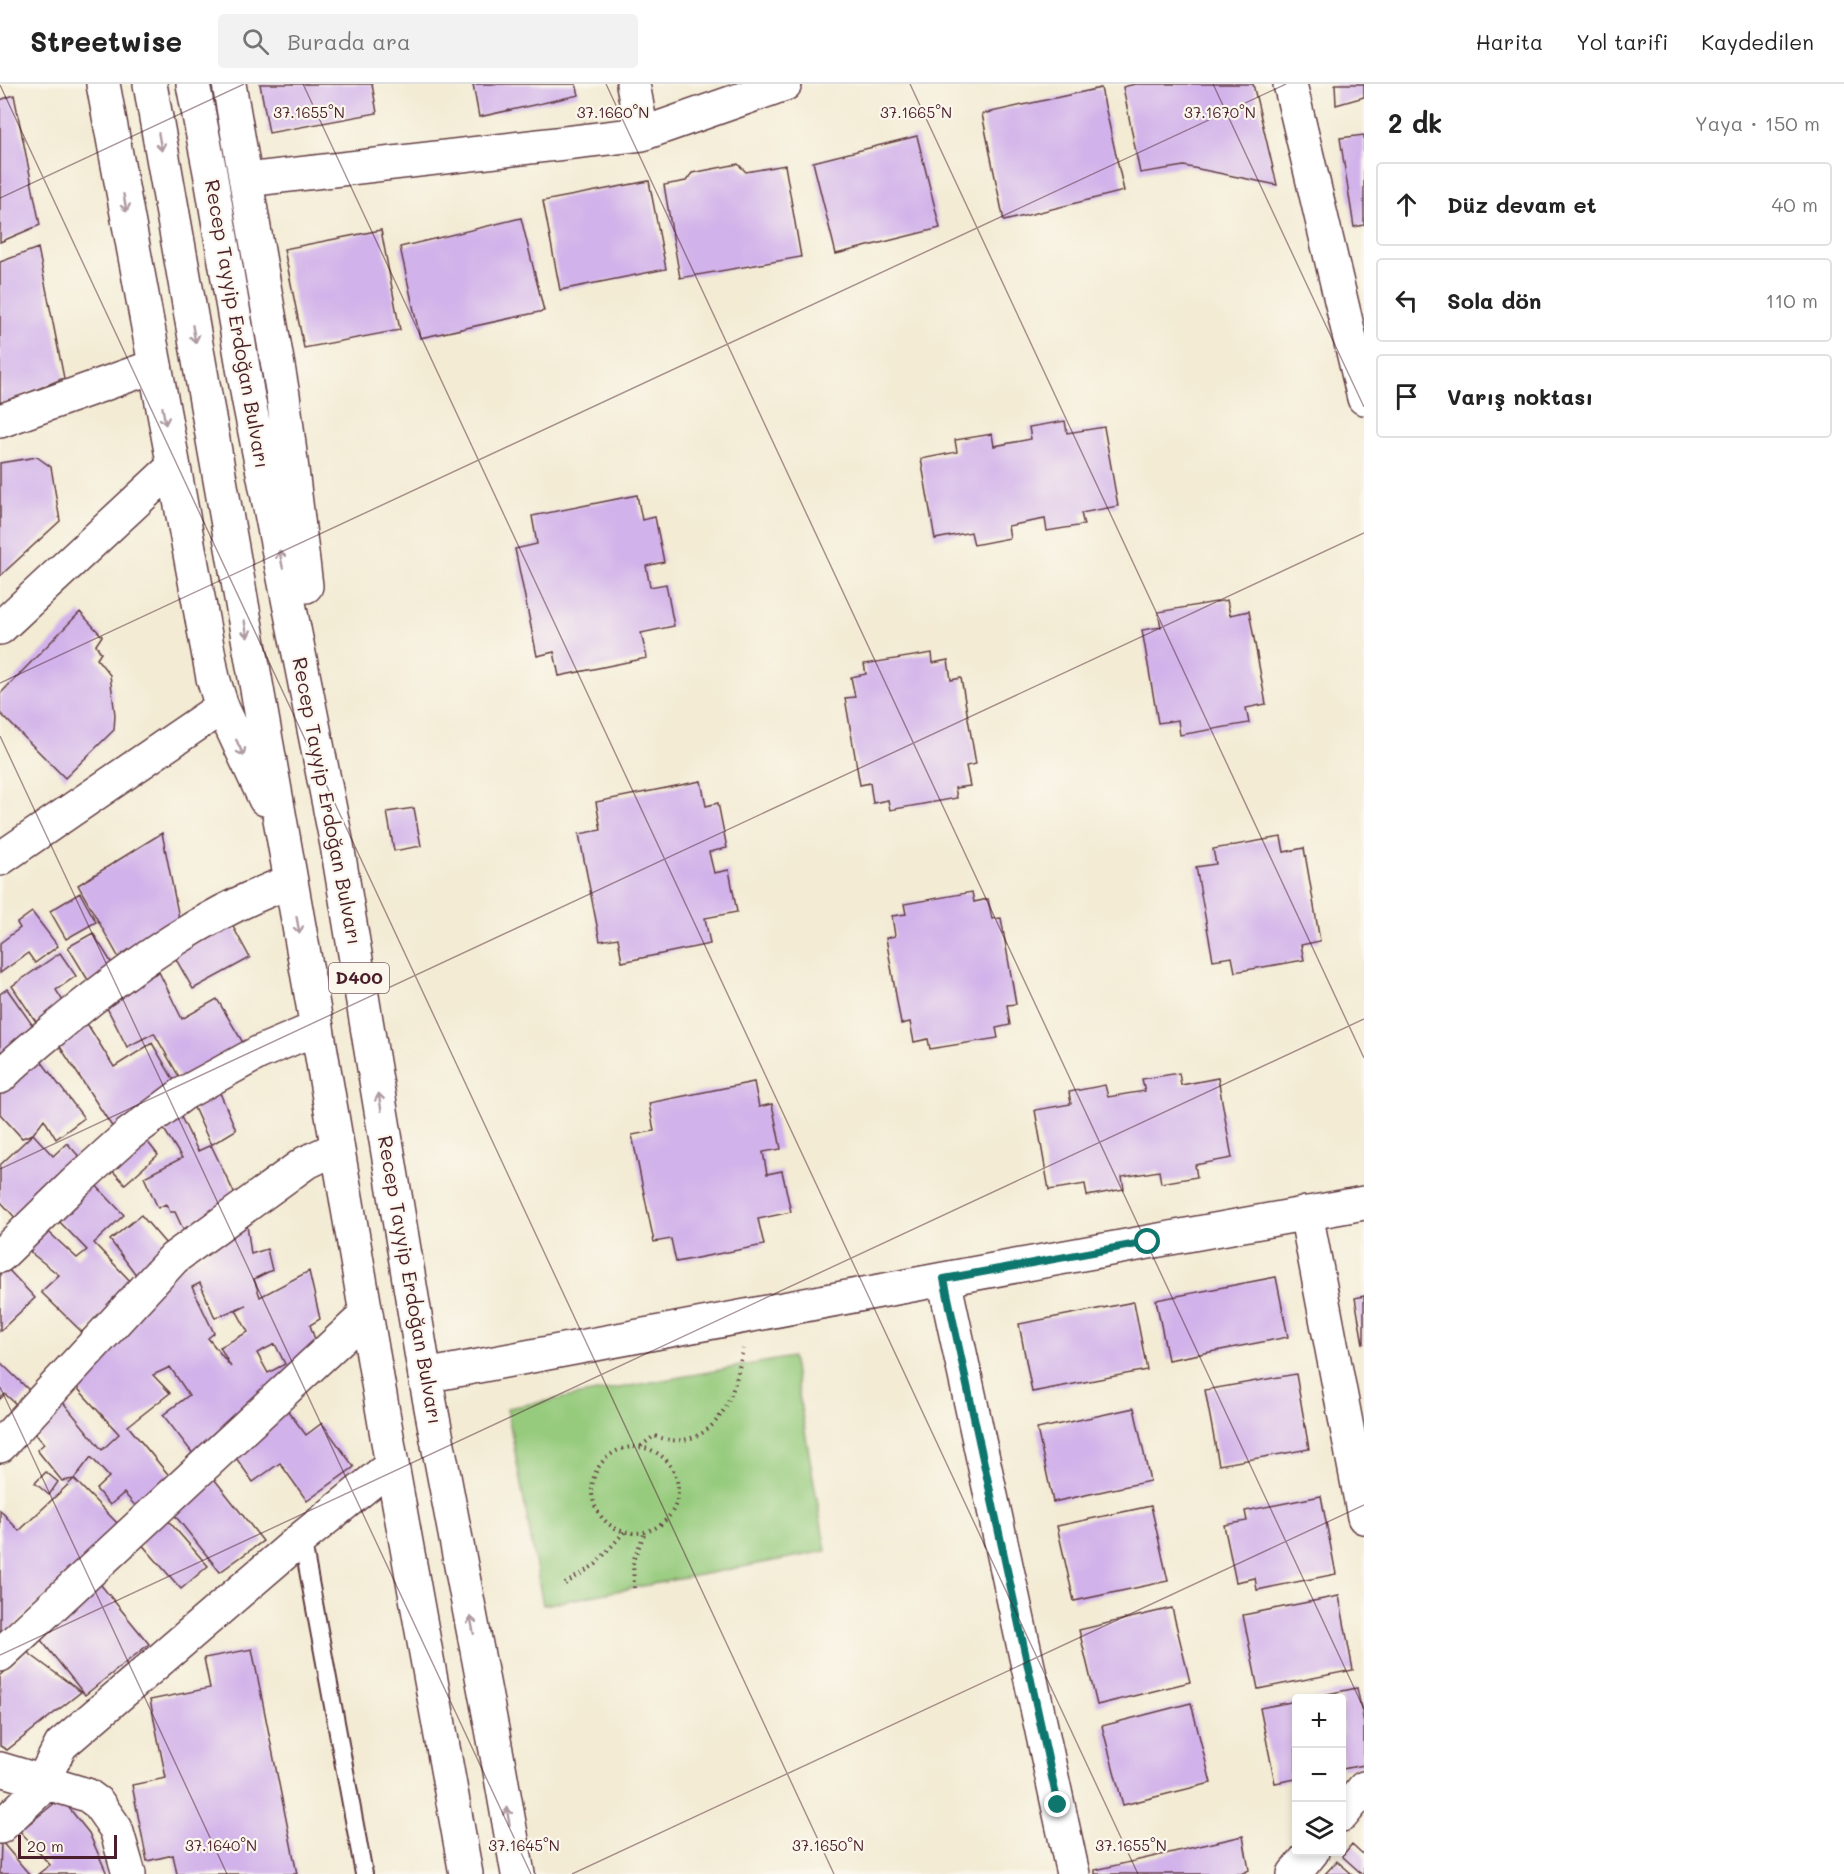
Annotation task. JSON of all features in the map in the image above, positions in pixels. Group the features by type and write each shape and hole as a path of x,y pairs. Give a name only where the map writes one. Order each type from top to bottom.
{"main road":[{"path":"103,84 213,678 222,707 283,838"},
{"name":"D400","path":"150,84 466,1874"},
{"name":"Recep Tayyip Erdoğan Bulvarı","path":"193,84 248,397 337,845 425,1376 518,1874"},
{"path":"229,84 283,395 337,845"},
{"path":"633,84 642,134"},
{"path":"246,180 642,134 785,84"},
{"path":"1290,84 1364,398"},
{"path":"0,421 155,366"},
{"path":"0,628 173,467"},
{"path":"0,859 222,707"},
{"path":"0,1077 20,1057 110,984 198,926 263,892 290,882"},
{"path":"0,1256 128,1135 183,1094 258,1053 317,1028"},
{"path":"0,1446 174,1257 305,1163 337,1148"},
{"path":"425,1376 1364,1203"},
{"path":"1306,1213 1364,1517"},
{"path":"944,1279 1073,1874"},
{"path":"0,1655 366,1315"},
{"path":"0,1827 38,1792 61,1745 302,1538 392,1465"},
{"path":"0,1769 87,1795 98,1803 116,1829 129,1874"},
{"path":"1346,1809 1364,1788"},
{"path":"1294,1874 1308,1856"}],"lane":[{"path":"302,1538 364,1874"}],"path":[{"path":"640,1447 654,1436 680,1441 699,1436 719,1420 736,1383 743,1348"},
{"path":"627,1447 640,1447 656,1452 667,1461 675,1474 678,1489 676,1503 669,1517 658,1526 645,1532 634,1533 612,1526 601,1516 594,1503 592,1489 594,1474 613,1452 627,1447"},
{"path":"565,1584 596,1564 625,1531"},
{"path":"634,1588 633,1562 645,1532"}],"green space":[{"path":"792,1357 826,1551 543,1605 507,1408"}],"building":[{"path":"260,84 372,84 377,113 269,133"},
{"path":"473,84 576,84 579,95 479,117"},
{"path":"1135,84 1253,84 1277,185 1184,166 1140,173 1123,87"},
{"path":"1335,84 1364,84 1364,97 1336,105"},
{"path":"1101,88 1124,191 1004,221 982,114"},
{"path":"14,95 40,225 0,242 0,100"},
{"path":"1364,135 1364,225 1354,227 1340,138"},
{"path":"917,136 940,228 836,254 813,162"},
{"path":"738,164 746,172 785,165 801,257 680,278 664,185 686,181 692,173"},
{"path":"649,181 666,269 560,290 543,201"},
{"path":"521,218 544,311 420,338 400,247"},
{"path":"381,230 400,330 304,348 284,249"},
{"path":"38,248 64,378 0,405 0,262"},
{"path":"1065,421 1067,433 1104,427 1118,506 1081,513 1084,525 1047,531 1045,519 1008,526 1010,538 974,545 971,532 935,539 921,459 957,452 955,440 992,434 994,446 1031,439 1029,427"},
{"path":"37,457 51,467 60,521 0,576 0,463"},
{"path":"637,495 642,520 655,517 664,562 646,566 650,587 666,584 674,626 641,633 647,658 559,676 554,652 537,656 515,549 537,544 532,516"},
{"path":"1227,600 1230,615 1249,611 1266,704 1246,708 1249,723 1180,735 1178,720 1158,723 1142,630 1161,627 1158,612"},
{"path":"80,612 102,636 96,645 101,653 97,659 110,675 115,715 114,730 65,778 0,713 0,694"},
{"path":"932,653 933,663 948,660 951,680 961,678 976,764 966,766 970,786 955,788 957,798 890,810 888,800 873,803 870,783 860,785 845,698 855,697 851,677 866,674 864,664"},
{"path":"701,781 706,806 718,803 727,848 709,852 714,873 729,870 737,912 705,918 710,944 622,962 618,938 600,941 579,834 601,830 596,802"},
{"path":"414,808 421,846 394,851 387,812"},
{"path":"162,833 180,923 119,958 78,885"},
{"path":"1281,837 1284,852 1304,848 1320,941 1301,945 1304,960 1235,972 1232,957 1213,960 1196,867 1216,864 1213,849"},
{"path":"972,892 974,902 988,899 992,919 1001,918 1016,1004 1007,1005 1010,1025 996,1028 998,1038 930,1049 928,1039 914,1042 910,1022 901,1024 886,938 895,936 892,916 906,914 904,904"},
{"path":"80,893 96,922 66,939 50,911"},
{"path":"32,912 58,946 35,963 28,953 0,973 0,943 20,928 17,923"},
{"path":"231,923 250,958 193,989 173,954"},
{"path":"93,933 116,970 91,985 68,947"},
{"path":"60,953 76,976 56,990 68,1009 40,1028 12,986"},
{"path":"159,972 182,1019 217,999 245,1046 182,1082 154,1033 127,1047 103,1000"},
{"path":"7,989 36,1030 0,1058 0,994"},
{"path":"83,1017 114,1067 152,1043 179,1089 113,1128 53,1036"},
{"path":"38,1057 84,1118 56,1139 44,1119 33,1134 22,1138 0,1114 0,1091"},
{"path":"1179,1073 1181,1085 1218,1078 1232,1158 1195,1165 1197,1177 1161,1183 1159,1171 1122,1177 1124,1189 1087,1196 1085,1184 1049,1190 1035,1110 1071,1104 1069,1092 1105,1085 1108,1097 1145,1091 1142,1079"},
{"path":"754,1082 759,1107 772,1104 781,1149 763,1152 767,1174 782,1171 791,1212 758,1219 764,1245 676,1262 671,1239 654,1242 632,1135 654,1131 649,1103"},
{"path":"217,1086 236,1130 211,1145 191,1101"},
{"path":"179,1113 198,1151 211,1145 239,1203 183,1229 175,1212 170,1212 166,1204 158,1208 144,1177 182,1158 160,1123"},
{"path":"33,1134 53,1156 67,1143 84,1162 19,1222 0,1201 0,1165"},
{"path":"143,1136 158,1155 125,1184 107,1165"},
{"path":"90,1179 124,1215 94,1243 134,1285 83,1333 41,1292 59,1275 21,1245 40,1224 77,1258 87,1250 53,1215"},
{"path":"141,1215 167,1245 137,1276 110,1240"},
{"path":"247,1225 251,1254 267,1249 272,1270 254,1279 260,1297 309,1271 320,1319 310,1325 318,1348 197,1459 163,1415 189,1395 170,1367 153,1375 170,1393 128,1426 172,1479 139,1510 124,1493 110,1505 96,1489 109,1477 91,1457 74,1479 62,1481 37,1450 44,1444 30,1427 62,1401 102,1450 119,1434 71,1381 124,1337 155,1287 179,1268","holes":["200,1283 215,1318 246,1305 236,1310 248,1332 220,1347 231,1367 208,1338 214,1333 192,1287","275,1344 285,1364 268,1373 257,1353"]},
{"path":"5,1266 35,1298 0,1331 0,1270"},
{"path":"1276,1277 1288,1337 1168,1360 1156,1300"},
{"path":"1364,1296 1364,1343 1363,1344 1355,1298"},
{"path":"1134,1302 1147,1370 1032,1392 1019,1324"},
{"path":"0,1362 31,1392 17,1405 5,1394 0,1399"},
{"path":"1296,1374 1309,1449 1219,1465 1205,1390"},
{"path":"285,1407 306,1435 322,1423 354,1467 307,1501 280,1463 253,1482 229,1448"},
{"path":"1134,1408 1150,1481 1053,1502 1037,1429"},
{"path":"46,1472 58,1482 49,1495 35,1483"},
{"path":"211,1475 263,1541 220,1572 169,1508"},
{"path":"74,1479 120,1526 0,1639 0,1510 19,1531"},
{"path":"1321,1496 1336,1574 1257,1590 1255,1578 1236,1582 1224,1525 1247,1521 1245,1511"},
{"path":"1151,1506 1168,1581 1074,1601 1057,1526"},
{"path":"165,1517 208,1566 181,1589 139,1541"},
{"path":"96,1579 149,1644 85,1695 33,1630"},
{"path":"1339,1596 1353,1670 1258,1689 1243,1615"},
{"path":"1172,1608 1190,1682 1097,1705 1079,1630"},
{"path":"252,1649 297,1874 177,1874 173,1855 147,1861 132,1785 166,1778 150,1700 210,1688 204,1658"},
{"path":"27,1652 81,1692 7,1750 0,1746 0,1676"},
{"path":"1357,1688 1364,1723 1364,1765 1346,1768 1346,1694 1328,1694"},
{"path":"1292,1702 1292,1780 1275,1783 1260,1708"},
{"path":"1191,1703 1211,1783 1123,1805 1102,1726"},
{"path":"61,1798 89,1833 107,1874 38,1874 50,1865 20,1831"},
{"path":"1243,1836 1249,1870 1241,1874 1095,1874 1095,1870"},
{"path":"1,1841 29,1874 0,1874"},
{"path":"1352,1844 1364,1855 1364,1874 1342,1856 1346,1856 1346,1851"},
{"path":"1337,1861 1352,1874 1325,1874"}],"route":[{"path":"1058,1805 944,1279 1148,1242"}]}
